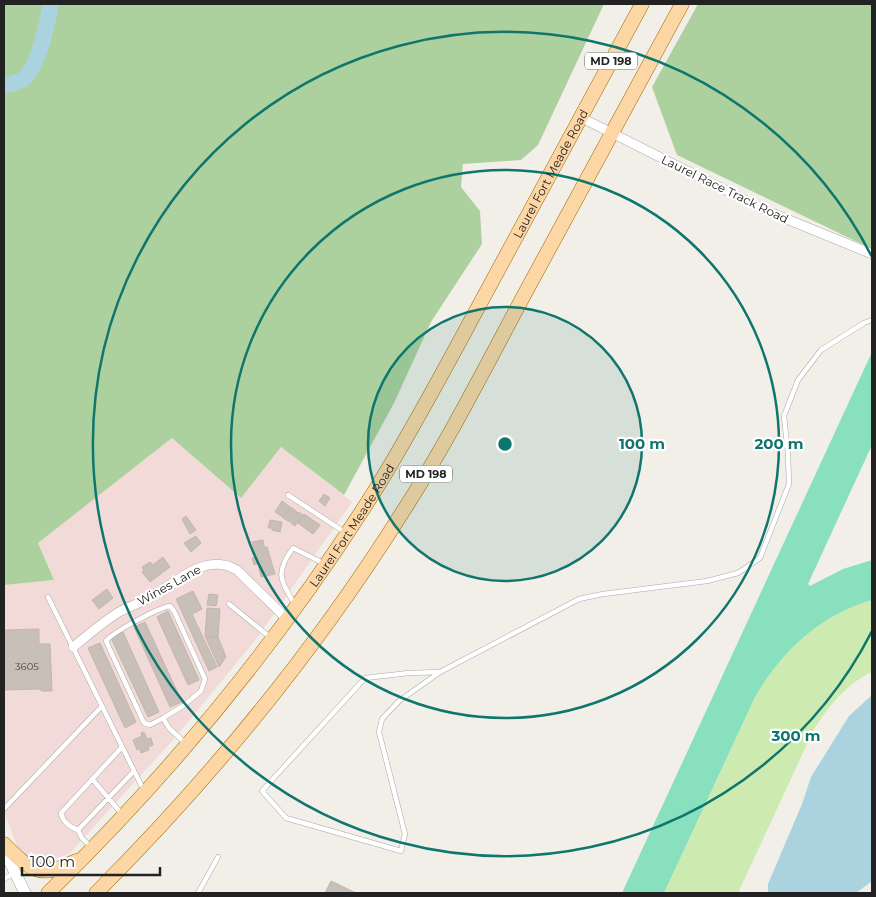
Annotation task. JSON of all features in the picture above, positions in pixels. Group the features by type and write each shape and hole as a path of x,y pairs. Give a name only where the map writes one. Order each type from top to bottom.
{"main road":[{"name":"Laurel Fort Meade Road","path":"48,893 146,794 227,697 287,620 347,534 409,435 642,4"},
{"name":"MD 198","path":"96,893 178,807 252,722 313,643 403,512 437,454 682,4"},
{"path":"4,844 24,865 44,872 57,870 89,853"}],"street":[{"name":"Laurel Race Track Road","path":"580,118 767,211 872,254"},
{"name":"Wines Lane","path":"73,647 118,613 144,601 174,581 205,565 220,563 229,565 237,570 287,620"},
{"path":"4,850 25,893"}],"lane":[{"path":"440,672 365,678 262,791 286,818 401,851 405,834 378,732 382,719 399,701 440,672 579,600 603,594 707,581 738,573 760,558 789,484 784,416 798,380 821,350 872,320"},
{"path":"288,495 347,534"},
{"path":"296,607 281,580 282,563 293,548 326,565"},
{"path":"48,597 146,794"},
{"path":"229,604 272,639"},
{"path":"170,606 174,610 205,679 201,690 183,706 163,718 150,725 144,723 106,641 110,636 170,606"},
{"path":"4,809 102,706"},
{"path":"163,718 186,744"},
{"path":"89,853 78,830 70,827 63,819 61,812 122,748"},
{"path":"78,830 134,771"},
{"path":"92,779 125,816"},
{"path":"198,893 218,857"},
{"path":"4,879 15,872"}],"shaded area":[{"path":"172,438 241,498 281,447 352,502 257,638 173,740 69,854 46,862 20,853 4,813 4,585 54,580 38,543"}],"green space":[{"path":"4,4 604,4 538,145 521,160 463,164 461,187 480,211 482,244 431,322 394,403 344,495 281,447 241,498 172,438 38,543 54,580 4,585"},
{"path":"698,4 872,4 872,249 677,155 652,87"},
{"path":"872,352 872,445 808,584 810,586 843,569 872,560 872,600 836,615 819,625 790,650 766,680 755,697 664,893 622,893"},
{"path":"872,600 872,672 846,689 814,729 738,893 664,893 755,697 766,680 790,650 819,625 836,615"}],"water":[{"path":"872,695 872,881 856,893 768,893 768,884 802,804 811,777 849,716"}],"building":[{"path":"324,494 330,498 325,506 319,501"},
{"path":"282,501 290,507 283,517 275,512"},
{"path":"291,507 297,512 290,522 283,518"},
{"path":"298,512 303,515 295,526 291,523"},
{"path":"304,514 320,525 313,534 298,523"},
{"path":"186,516 196,530 190,534 182,519"},
{"path":"270,520 282,522 280,532 268,528"},
{"path":"196,536 201,543 191,552 184,543"},
{"path":"263,540 275,574 261,577 258,564 254,565 252,558 256,557 252,542"},
{"path":"163,557 170,567 150,582 142,572 144,571 142,567 150,562 153,565"},
{"path":"107,589 113,598 99,609 92,600"},
{"path":"193,591 202,609 192,614 217,667 209,671 176,599"},
{"path":"209,594 218,595 216,606 207,605"},
{"path":"207,608 220,609 218,637 205,636"},
{"path":"168,611 199,680 188,685 157,617"},
{"path":"145,622 182,702 170,707 134,627"},
{"path":"39,629 39,644 50,644 52,691 41,691 41,689 4,690 4,630"},
{"path":"123,632 159,712 148,717 111,638"},
{"path":"205,636 218,637 226,657 219,667"},
{"path":"100,643 136,722 125,728 88,648"},
{"path":"144,732 147,739 151,738 153,745 148,747 149,750 141,753 140,749 137,750 133,740 142,736 141,733"},
{"path":"331,881 356,893 325,893"}],"waterway":[{"path":"4,85 22,80 33,66 38,56 51,4"}]}
